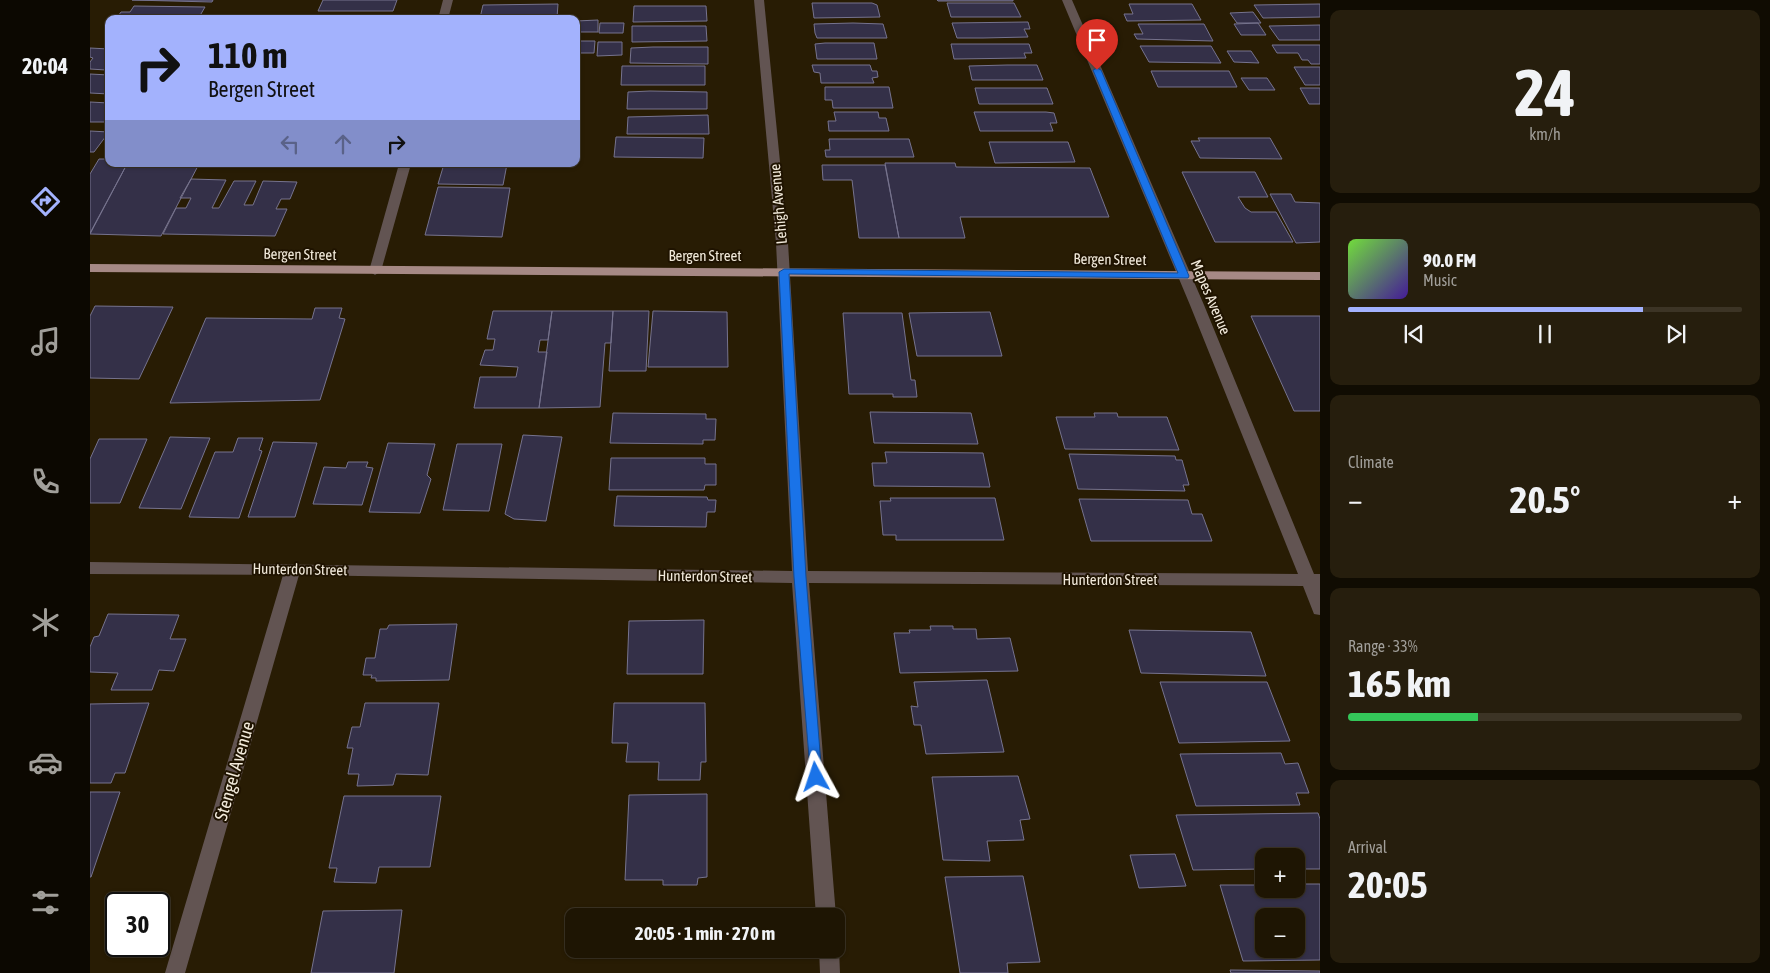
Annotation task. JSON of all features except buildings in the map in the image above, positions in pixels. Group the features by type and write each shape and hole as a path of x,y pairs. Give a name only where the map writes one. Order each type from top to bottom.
{"main road":[{"name":"Bergen Street","path":"90,268 1320,276"}],"street":[{"path":"444,15 448,0"},
{"name":"Lehigh Avenue","path":"758,0 784,272 800,577 825,908"},
{"name":"Mapes Avenue","path":"1067,0 1314,580 1320,609"},
{"path":"376,271 404,167"},
{"name":"Hunterdon Street","path":"90,568 293,569 800,577 1314,580"},
{"name":"Stengel Avenue","path":"176,973 293,569"},
{"path":"829,958 830,973"}],"route":[{"path":"816,777 800,577 784,272 1184,276 1097,70"}]}
